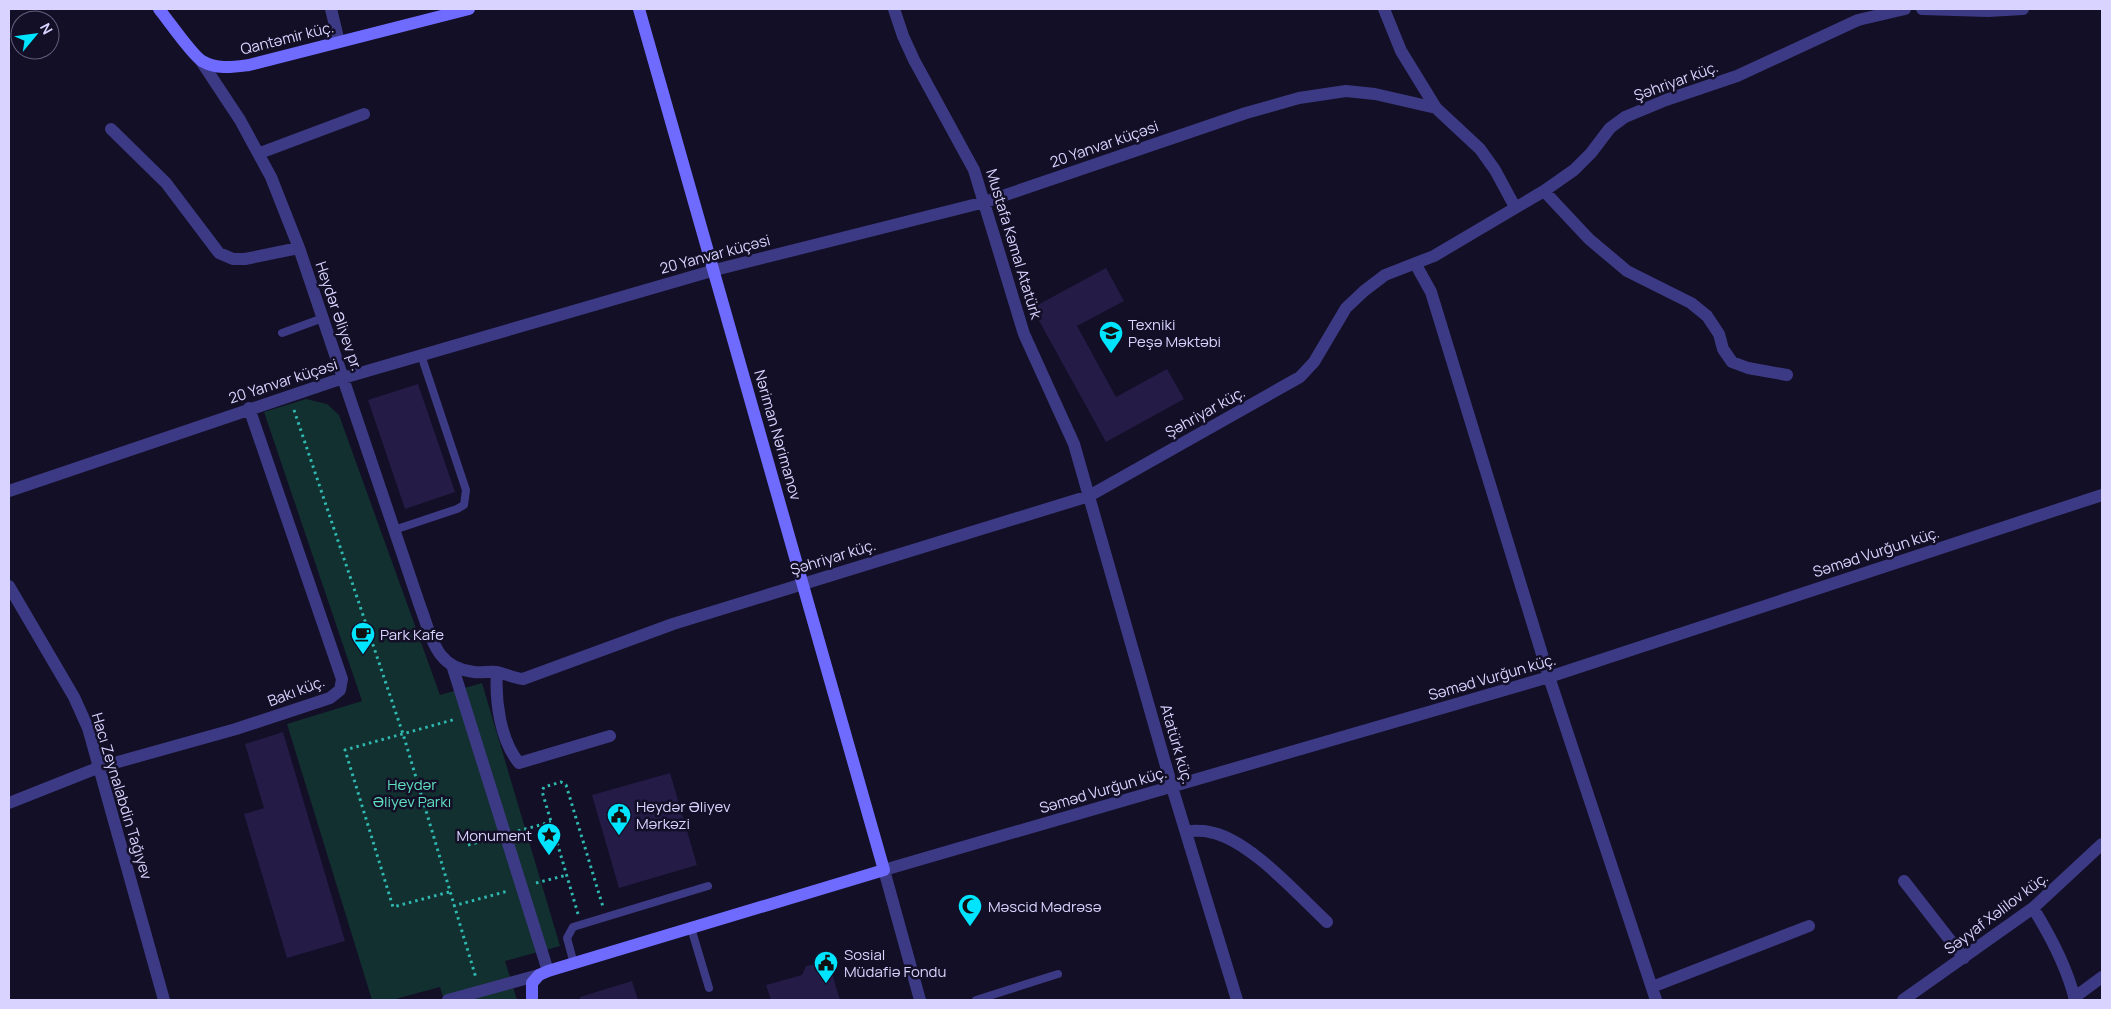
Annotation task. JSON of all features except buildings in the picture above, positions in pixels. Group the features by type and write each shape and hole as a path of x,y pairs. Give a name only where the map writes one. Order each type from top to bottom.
{"main road":[{"name":"Heydər Əliyev pr.","path":"159,9 201,61"},
{"name":"Qantəmir küç.","path":"201,61 230,68 468,9"},
{"name":"Nəriman Nərimanov","path":"639,9 715,270 884,870"},
{"path":"531,998 532,983 544,973 884,870"}],"street":[{"path":"331,9 340,42"},
{"name":"Mustafa Kəmal Atatürk","path":"894,9 914,60 970,162 985,202 1024,334 1074,444 1089,496"},
{"path":"1384,9 1401,51 1436,108 1480,149 1495,170 1515,207"},
{"name":"Şəhriyar küç.","path":"453,668 474,672 497,672 510,677 524,679 542,674 673,624 1089,496 1300,377 1314,362 1346,308 1364,291 1385,275 1416,264 1544,191 1574,170 1592,153 1610,128 1625,118 1666,100 1737,76 1858,20 1884,10 1905,9"},
{"path":"1922,9 1988,12 2023,9"},
{"name":"Heydər Əliyev pr.","path":"201,61 260,153 299,248 394,530 440,657 453,668"},
{"name":"20 Yanvar küçəsi","path":"9,491 249,408 343,378 715,270 985,202 1246,113 1299,98 1346,91 1375,94 1436,108"},
{"path":"260,153 364,114"},
{"path":"111,129 166,183 219,252 233,259 239,259 299,248"},
{"path":"1544,191 1589,239 1628,271 1691,303 1707,316 1719,334 1723,350 1732,362 1748,368 1787,375"},
{"path":"1416,264 1431,292 1550,677 1656,1000"},
{"name":"Bakı küç.","path":"9,803 100,767 236,729 330,698 340,690 342,679 249,408"},
{"name":"Səməd Vurğun küç.","path":"884,870 1550,677 2102,495"},
{"name":"Atatürk küç.","path":"1089,496 1172,787 1237,1000"},
{"name":"Hacı Zeynalabdin Tağıyev","path":"9,586 74,697 88,728 164,1000"},
{"path":"448,1000 544,973 453,668"},
{"path":"497,672 497,708 513,756 518,763 610,736"},
{"path":"1186,831 1210,832 1224,837 1257,856 1327,922"},
{"name":"Səyyaf Xəlilov küç.","path":"1903,1000 2033,908 2102,844"},
{"path":"884,870 920,1000"},
{"path":"1904,881 1964,958"},
{"path":"2033,908 2055,946 2075,999 2102,977"},
{"path":"1652,987 1809,926"}],"lane":[{"path":"282,333 323,318"},
{"path":"394,530 457,509 464,505 466,499 466,490 421,355"},
{"path":"574,964 568,938 573,927 708,886"},
{"path":"691,928 708,988"},
{"path":"976,1000 1058,974"}],"path":[{"path":"292,404 403,734 476,981"},
{"path":"449,892 393,907 345,750 458,718 461,727"},
{"path":"581,924 542,791 544,787 561,782 566,785 606,917"},
{"path":"492,829 497,847"},
{"path":"507,882 510,890"}],"green space":[{"name":"Heydər Əliyev Parkı","path":"306,399 327,404 339,415 440,695 482,683 560,946 505,961 517,1000 444,1000 440,987 392,1000 372,1000 287,724 362,701 264,412"}],"place":[{"name":"Texniki Peşə Məktəbi","path":"1111,354"},
{"name":"Park Kafe","path":"363,655"},
{"name":"Heydər Əliyev Mərkəzi","path":"619,836"},
{"name":"Monument","path":"549,856"},
{"name":"Məscid Mədrəsə","path":"970,927"},
{"name":"Sosial Müdafiə Fondu","path":"826,984"}]}
